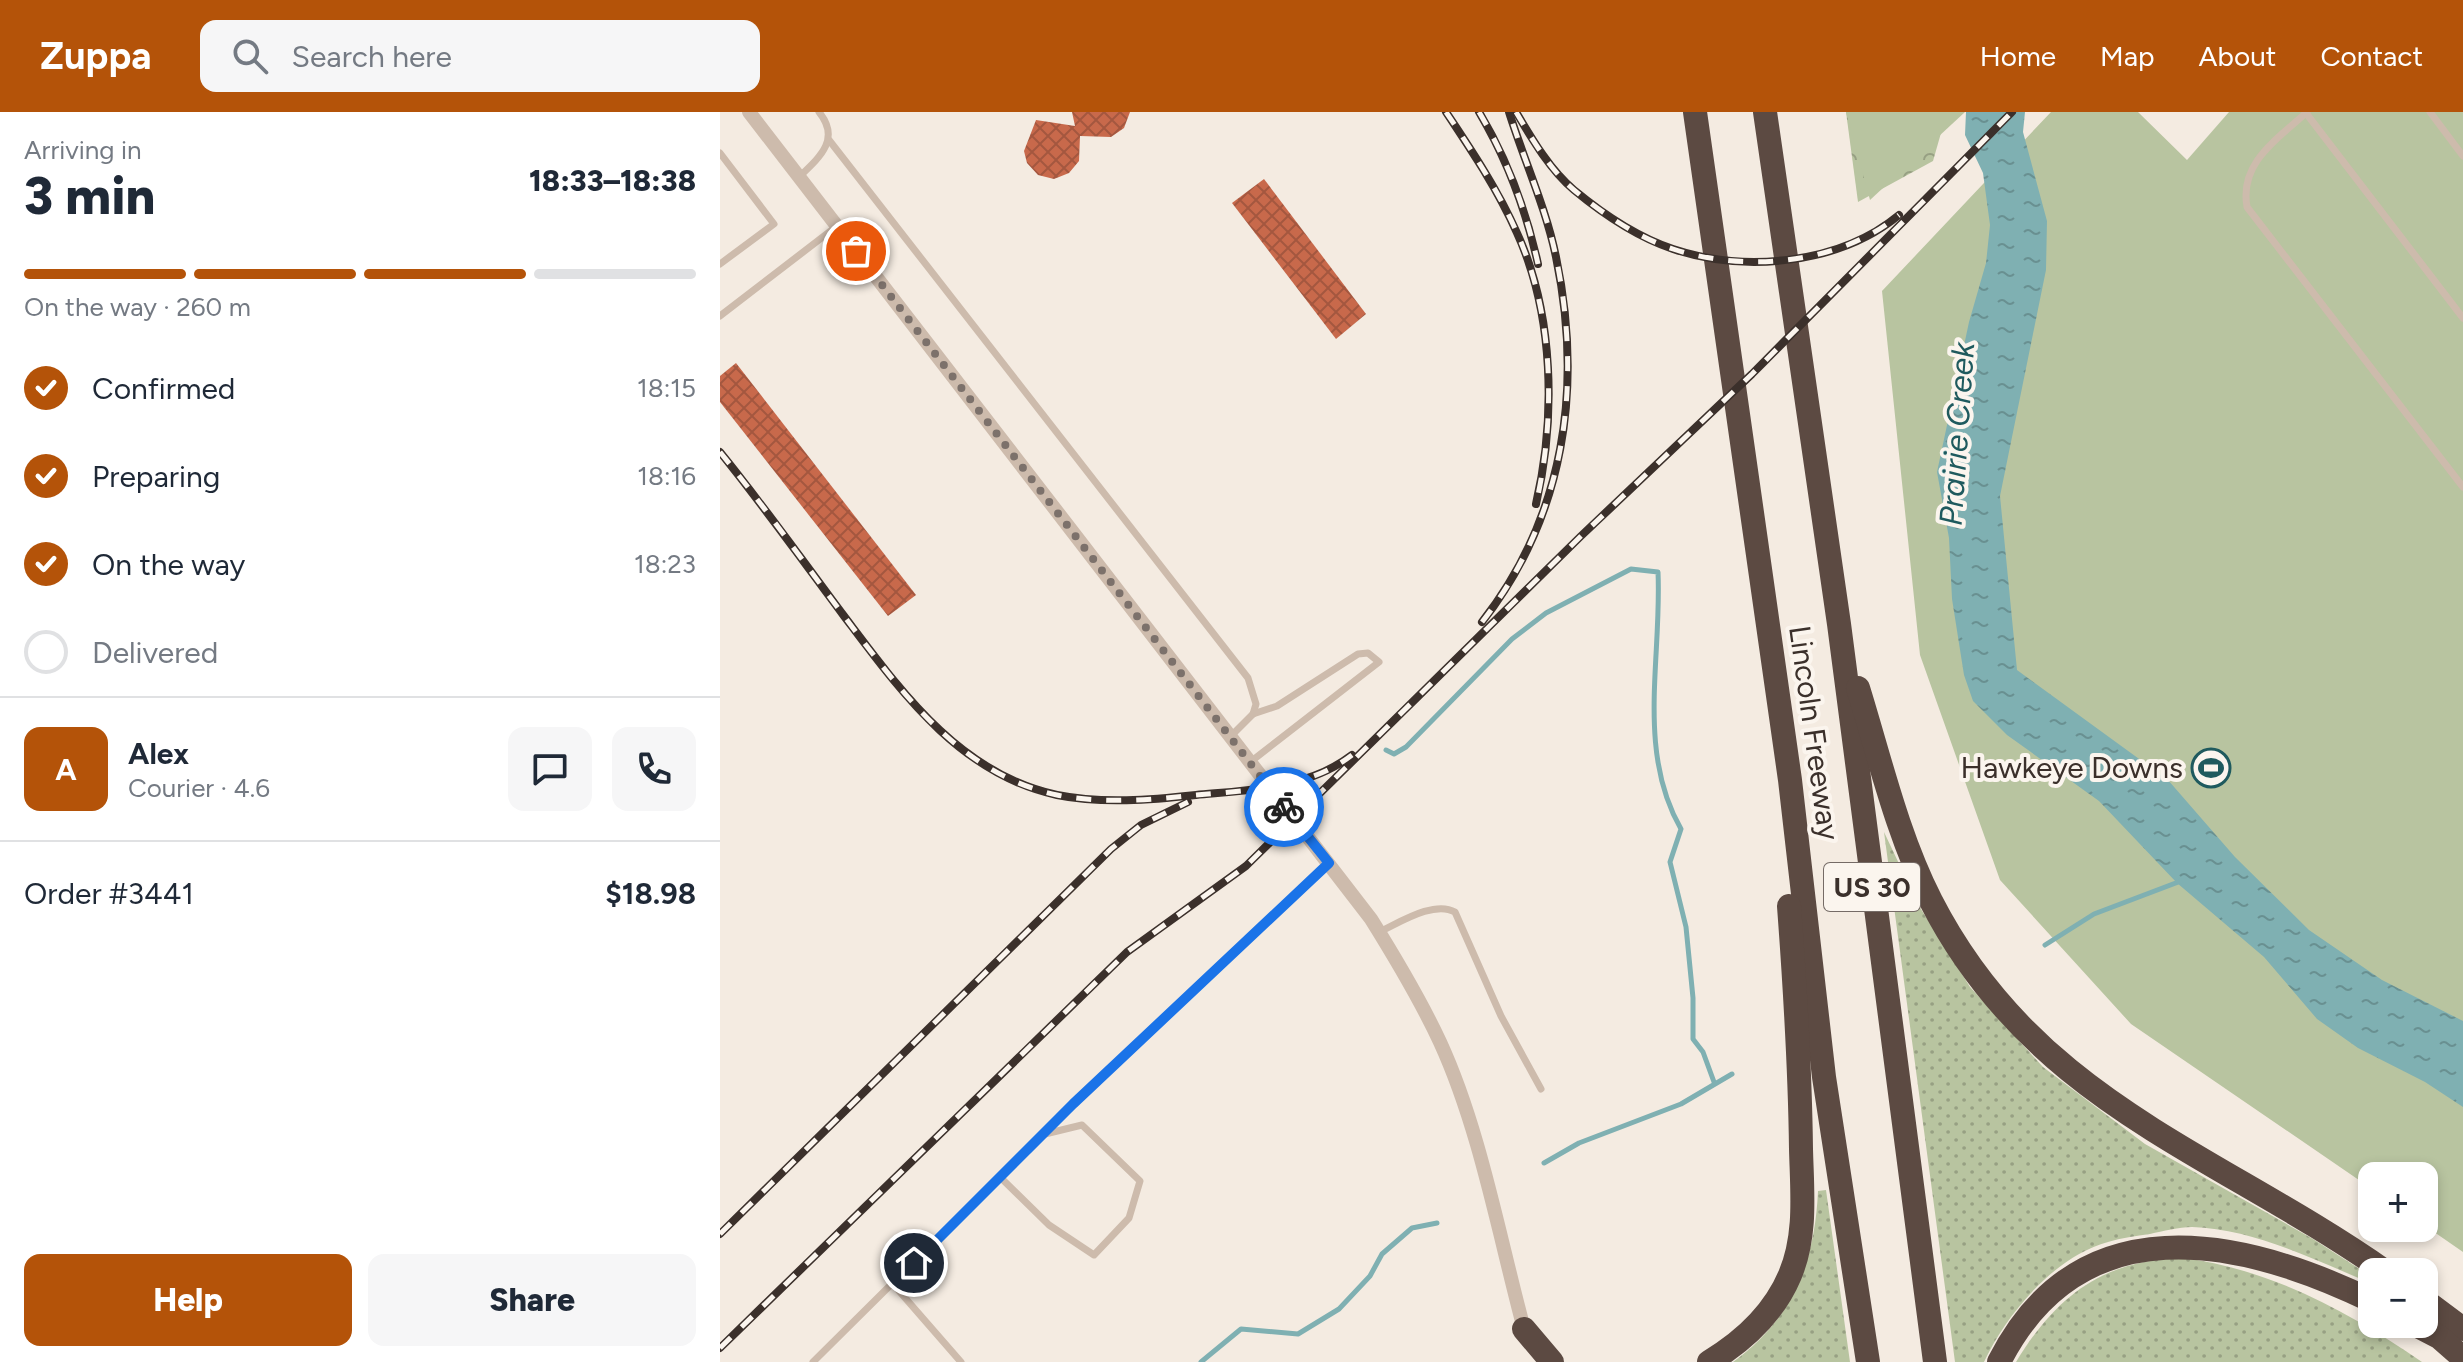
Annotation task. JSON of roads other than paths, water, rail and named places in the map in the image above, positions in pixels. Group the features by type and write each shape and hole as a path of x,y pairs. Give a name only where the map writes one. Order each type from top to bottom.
{"highway":[{"name":"Lincoln Freeway","path":"1695,112 1790,780 1824,1077 1868,1362"},
{"name":"Lincoln Freeway","path":"1765,112 1839,624 1935,1362"},
{"path":"1839,624 1902,832 1931,900 1967,961 2018,1024 2071,1074 2126,1115 2366,1258"},
{"path":"1709,1362 1762,1321 1791,1273 1801,1236 1800,1096 1784,825 1790,780"},
{"path":"1999,1362 2013,1335 2037,1304 2074,1274 2112,1256 2158,1245 2218,1247 2287,1266 2358,1295"},
{"path":"2438,1310 2463,1329"},
{"path":"1524,1329 1552,1362"},
{"path":"2438,1336 2463,1358"}],"street":[{"path":"749,112 1379,932 1441,1044 1470,1128 1524,1329"}],"lane":[{"path":"799,177 823,154 829,140 827,122 819,112"},
{"path":"2430,112 2463,156"},
{"path":"2463,318 2306,113 2256,160 2243,187 2247,207 2463,487"},
{"path":"829,140 1248,678 1256,704 1253,714"},
{"path":"720,153 774,224 720,264"},
{"path":"720,316 837,226"},
{"path":"1229,738 1253,714 1277,706 1358,654 1368,653 1379,662 1249,763"},
{"path":"813,1362 1043,1135 1329,863"},
{"path":"1379,932 1436,908 1448,907 1455,912 1501,1016 1541,1089"},
{"path":"1000,1177 1049,1225 1094,1255 1129,1218 1140,1181 1082,1125 1043,1135"},
{"path":"893,1284 961,1362"}],"water":[{"name":"Prairie Creek","path":"1966,112 2025,112 2023,132 2047,221 2046,270 2000,496 2017,670 2168,780 2235,857 2309,930 2382,980 2463,1021 2463,1107 2425,1082 2358,1048 2317,1019 2264,957 2177,883 2099,801 2007,735 1973,701 1964,675 1952,599 1949,538 1937,472 1969,322 1986,263 1990,225 1983,173 1965,135"}],"waterway":[{"path":"1386,750 1394,754 1406,747 1512,639 1546,613 1631,569 1658,572 1655,736 1667,799 1681,829 1670,862 1686,927 1693,998 1693,1039 1703,1052 1714,1082"},
{"path":"2045,945 2094,914 2181,881"},
{"path":"1544,1163 1579,1143 1681,1104 1732,1074"},
{"path":"1201,1362 1241,1329 1298,1334 1339,1309 1370,1276 1382,1254 1412,1228 1437,1223"}],"railway":[{"path":"1446,112 1510,217 1529,264 1538,297 1545,332 1549,402 1547,437 1536,504"},
{"path":"1479,112 1514,185 1538,264"},
{"path":"1482,622 1510,581 1532,539 1549,494 1560,448 1566,402 1568,354 1556,257 1541,202 1509,112"},
{"path":"1516,112 1549,164 1574,190 1621,224 1673,249 1731,261 1791,259 1821,254 1849,244 1875,232 1899,215"},
{"path":"720,1348 1127,952 1246,866 1581,536 1752,374 2012,112"},
{"path":"720,452 910,700 961,749 990,769 1022,784 1057,795 1126,800 1277,786 1317,775 1352,755"},
{"path":"720,1234 1111,849 1141,825 1188,802"}],"place":[{"name":"Hawkeye Downs","path":"2211,768"}]}
